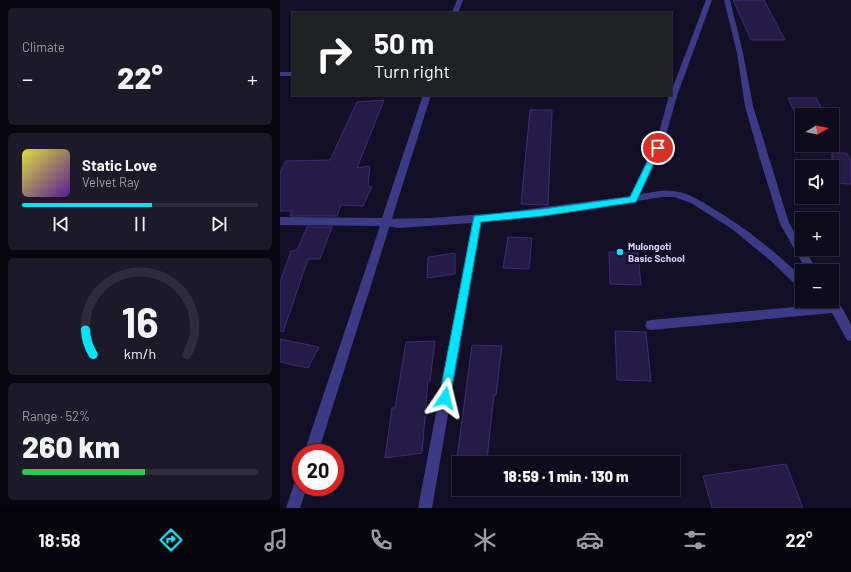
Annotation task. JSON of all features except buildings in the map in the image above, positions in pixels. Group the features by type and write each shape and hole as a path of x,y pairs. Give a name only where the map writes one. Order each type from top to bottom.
{"street":[{"path":"455,12 460,0"},
{"path":"633,199 662,139 673,96 709,0"},
{"path":"727,0 740,52 749,106 764,159 785,224 808,264"},
{"path":"280,74 292,74"},
{"path":"314,444 427,96"},
{"path":"280,221 386,222 398,224 477,219 543,212 662,194 674,194 694,202 735,226 775,258 795,277"},
{"path":"425,508 477,219"},
{"path":"651,325 801,308"},
{"path":"830,308 851,336"},
{"path":"293,508 297,496"}],"place":[{"name":"Mulongoti Basic School","path":"620,252"}],"route":[{"path":"445,398 477,219 543,212 633,199 658,148"}]}
